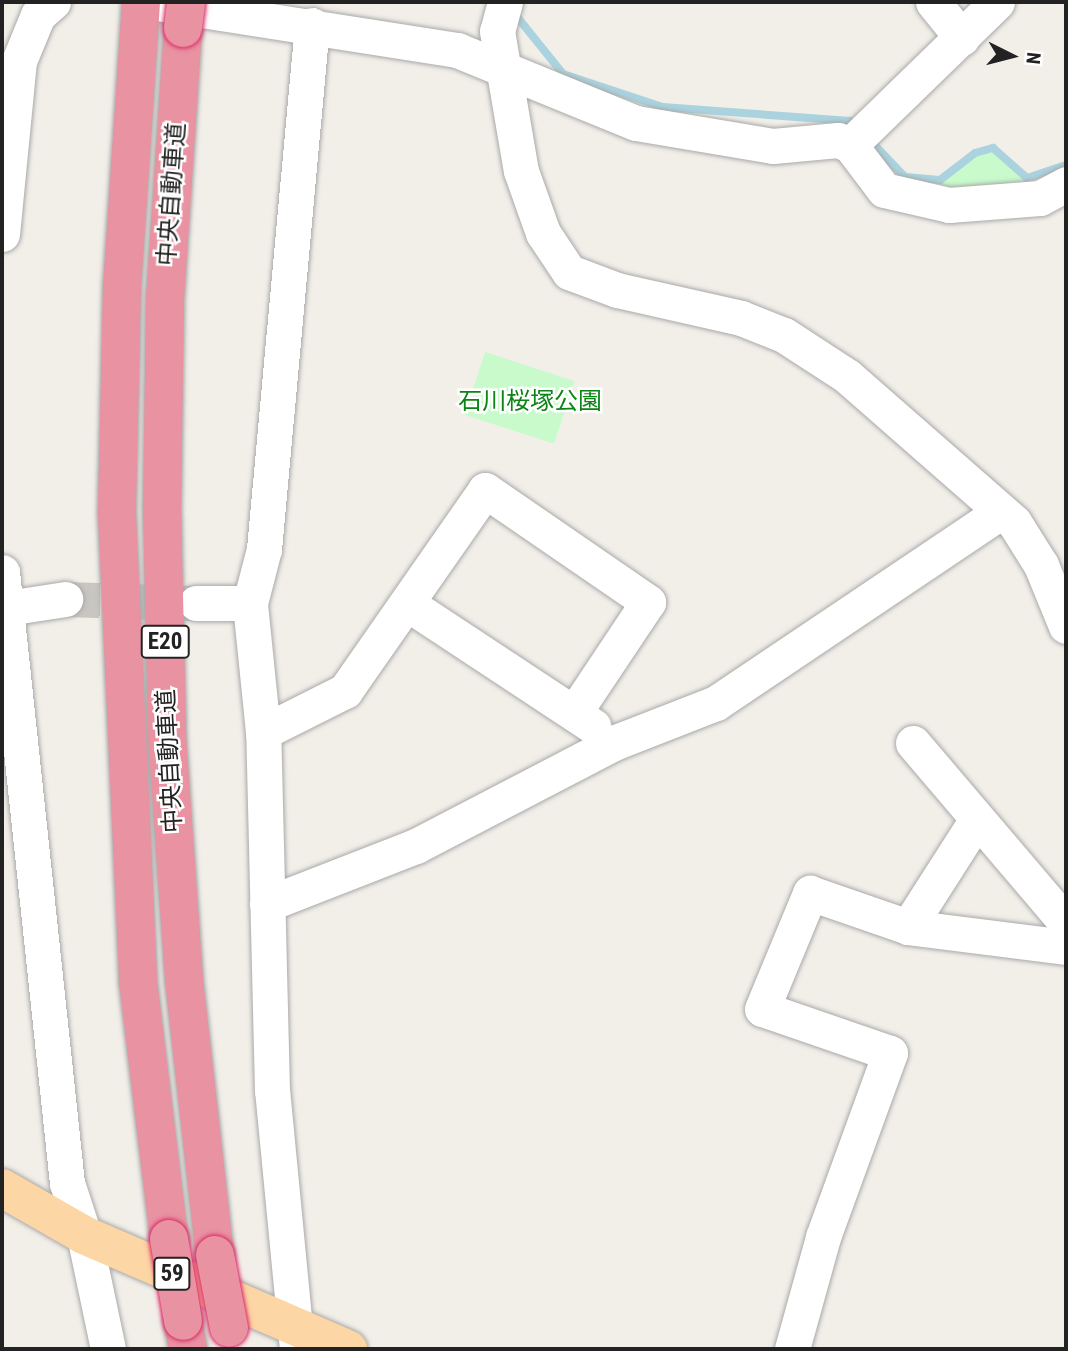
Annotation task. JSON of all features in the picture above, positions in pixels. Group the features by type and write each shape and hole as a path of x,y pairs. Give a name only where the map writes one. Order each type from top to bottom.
{"highway":[{"name":"中央自動車道","path":"143,9 122,286 117,528 138,982 169,1238 186,1335"},
{"name":"中央自動車道","path":"184,15 165,312 162,507 167,736 184,980 215,1255 231,1338"}],"main road":[{"name":"59","path":"2,1188 84,1235 296,1338 348,1349"}],"street":[{"path":"2,234 10,60 38,15 53,2"},
{"path":"933,2 962,38"},
{"path":"143,9 225,8 457,50 636,123 773,146 838,140 861,135 997,2"},
{"path":"503,9 497,31 501,70 521,171 543,233 569,272 617,290 741,318 784,335 847,376 1014,523 1041,565 1066,626"},
{"path":"296,1338 271,1091 263,732 250,603 264,549 312,25"},
{"path":"861,135 884,190 949,205 1040,198 1066,184"},
{"path":"263,732 345,691 485,490 648,602 574,713"},
{"path":"267,904 416,846 616,742 716,703 1000,512"},
{"path":"2,572 8,608 67,1183 84,1235 108,1349"},
{"path":"8,608 65,599"},
{"path":"196,603 250,603"},
{"path":"408,604 616,742"},
{"path":"913,743 1066,923"},
{"path":"908,927 977,819"},
{"path":"792,1349 823,1237 890,1053 762,1009 810,893 908,927 1066,947"}],"green space":[{"path":"993,148 1027,178 1040,198 949,205 940,180 975,153"},
{"name":"石川桜塚公園","path":"485,352 574,381 554,444 465,415"}],"waterway":[{"path":"514,13 563,74 663,107 850,121 856,127"},
{"path":"868,138 905,177 940,180 975,153 993,148 1027,178 1066,165"}],"tunnel":[{"path":"65,599 193,603"}]}
